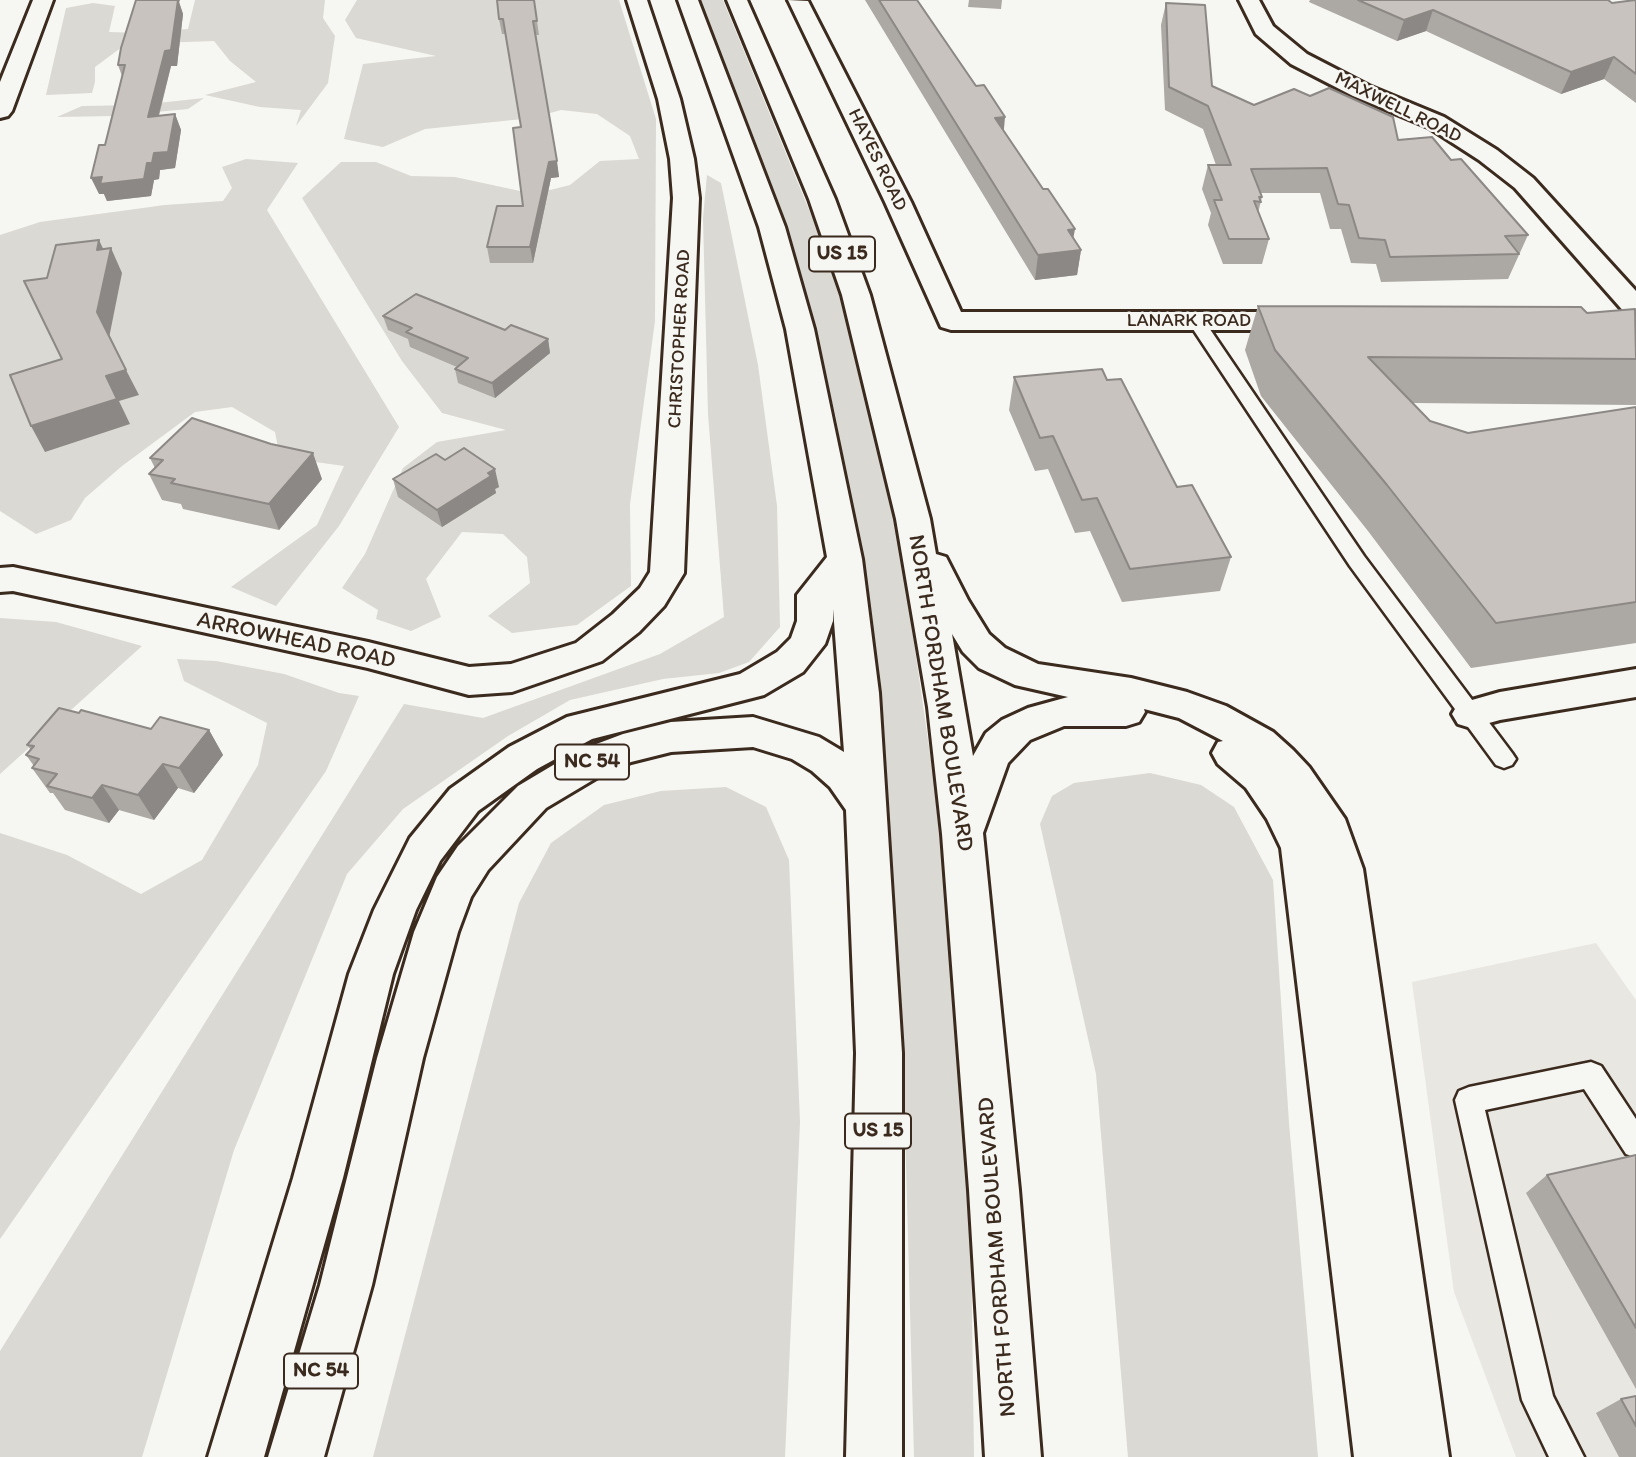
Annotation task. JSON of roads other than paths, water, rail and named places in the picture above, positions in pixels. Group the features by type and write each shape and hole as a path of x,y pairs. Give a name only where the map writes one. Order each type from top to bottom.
{"main road":[{"path":"0,111 43,0"},
{"name":"CHRISTOPHER ROAD","path":"589,652 626,623 652,597 667,573 686,198 682,159 669,99 637,0"},
{"name":"US 15","path":"688,0 772,227 800,329 845,559 860,693 879,1053 874,1457"},
{"name":"NORTH FORDHAM BOULEVARD","path":"737,0 822,199 856,295 913,519 947,707 963,834 994,1190 1013,1457"},
{"name":"MAXWELL ROAD","path":"1249,0 1264,29 1299,59 1361,91 1436,122 1488,155 1524,183 1628,318"},
{"name":"HAYES ROAD","path":"798,1 898,202 951,321"},
{"name":"LANARK ROAD","path":"951,321 1335,321"},
{"path":"913,519 951,603 976,643 992,658 1028,675 1151,696 1212,716 1259,743 1279,761 1325,819 1342,869 1421,1457"},
{"path":"236,1457 318,1178 371,974 395,910 425,849 464,800 523,758 581,727 751,685 790,662 807,644 815,621 815,595 845,559"},
{"name":"ARROWHEAD ROAD","path":"4,576 368,655 469,681 512,678 589,652"},
{"path":"1472,714 1500,706 1636,683"},
{"path":"963,834 990,760 1000,744 1016,730 1042,718 1090,710 1145,714 1198,731 1260,777 1283,809 1302,848 1382,1457"},
{"name":"NC 54","path":"296,1457 346,1285 400,1058 436,932 452,890 482,847 532,797 589,763 623,749 671,737 703,733 753,732 805,748 826,760 844,776 866,805"}],"lane":[{"path":"1195,320 1357,561 1504,760"},
{"path":"1567,1457 1538,1400 1469,1100 1591,1075 1636,1144"}]}
